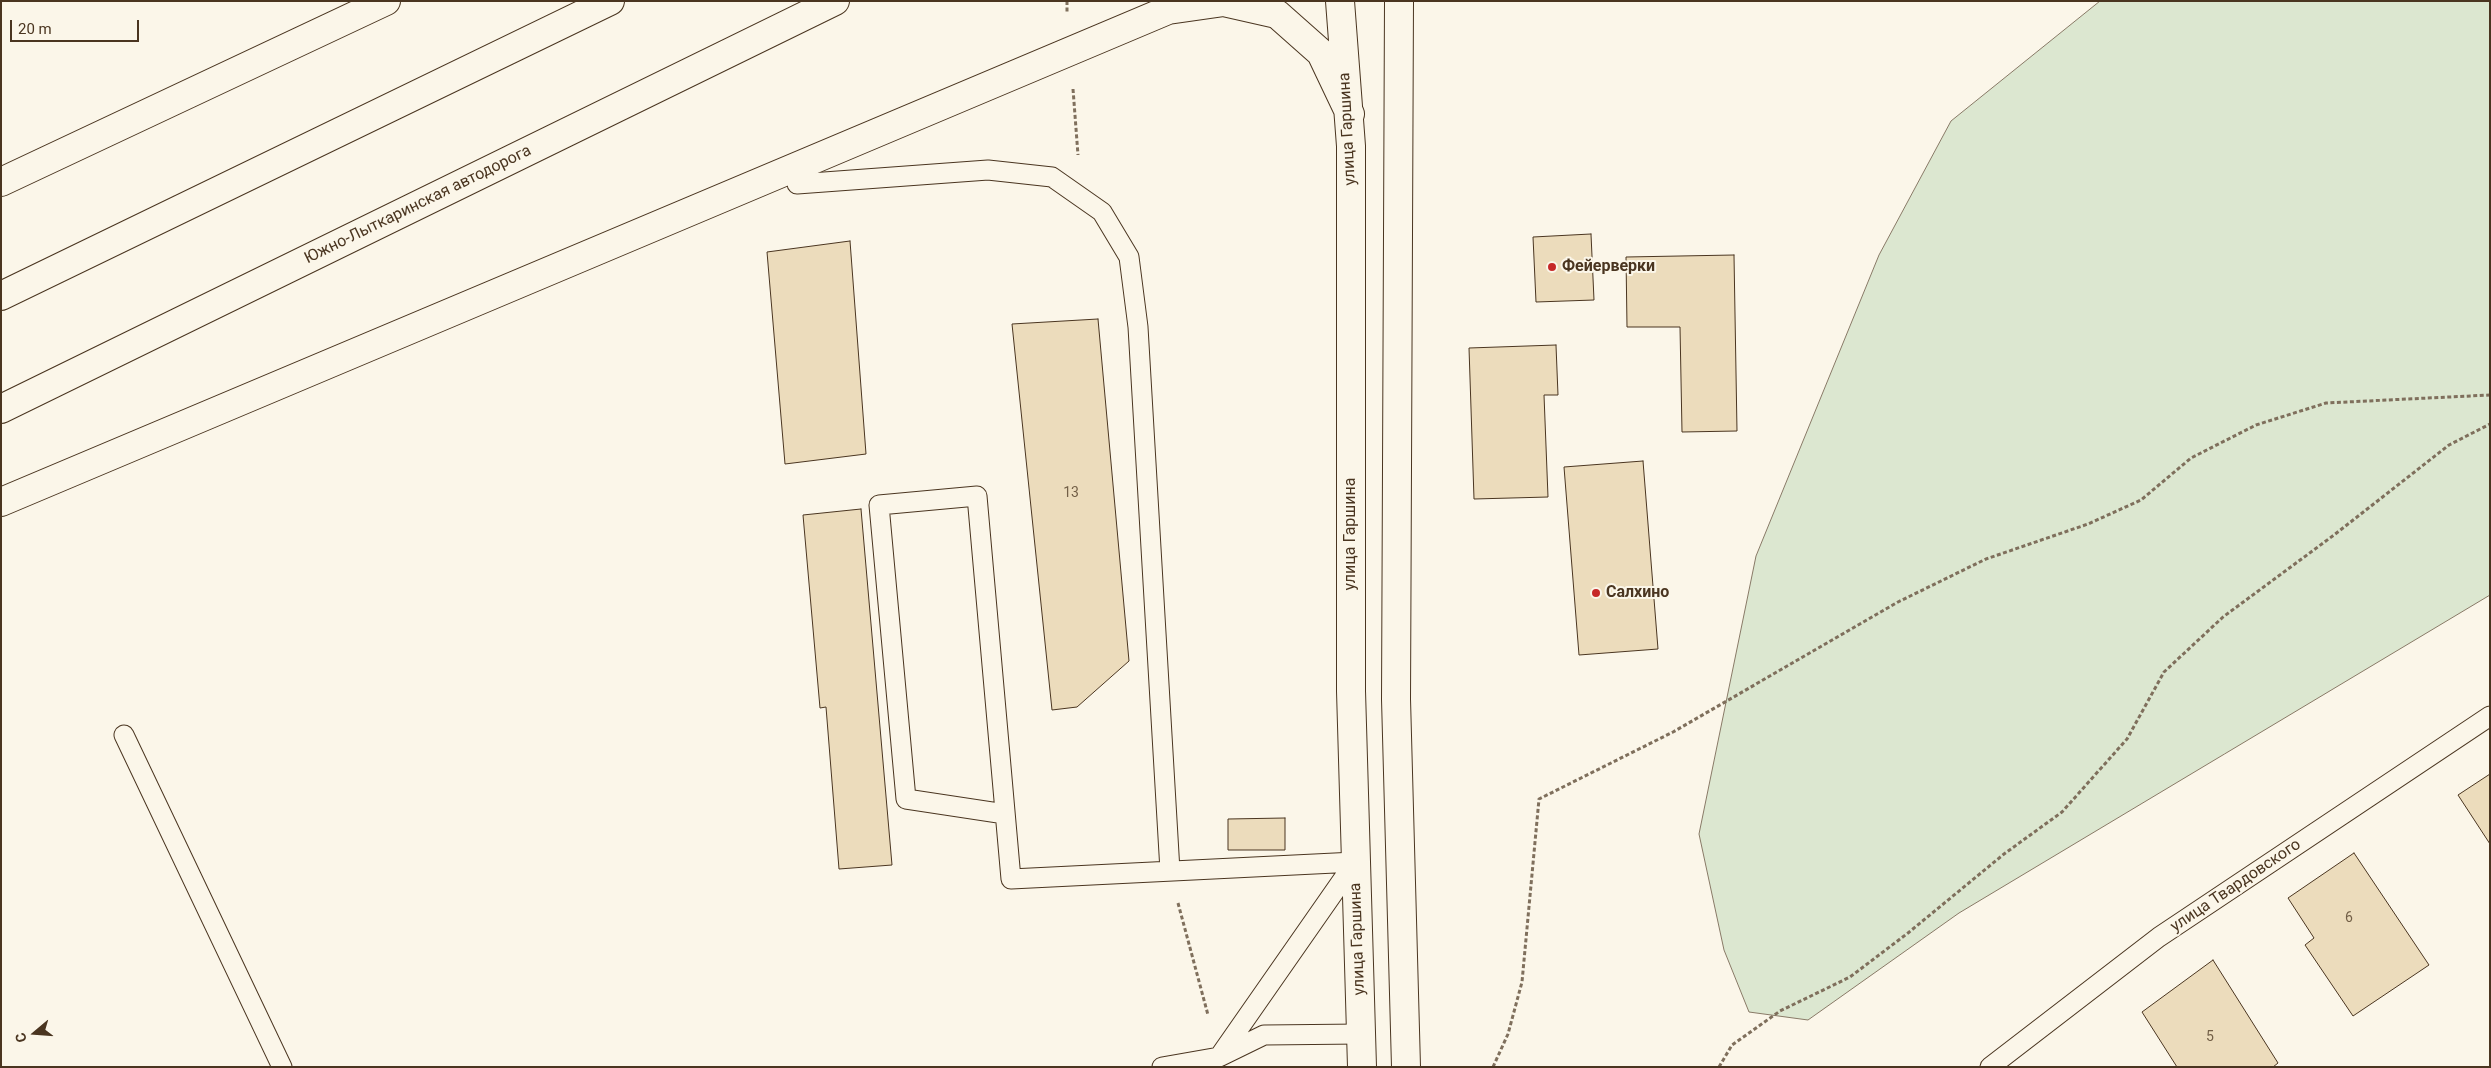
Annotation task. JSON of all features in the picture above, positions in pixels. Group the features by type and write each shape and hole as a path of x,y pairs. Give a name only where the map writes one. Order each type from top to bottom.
{"main road":[{"path":"1,182 386,1"},
{"path":"1,296 610,1"},
{"name":"Южно-Лыткаринская автодорога","path":"1,409 835,1"},
{"name":"улица Гаршина","path":"1340,1 1350,114 1351,691 1362,1067"},
{"path":"1400,1 1396,699 1406,1067"},
{"path":"1,502 1168,10 1224,2 1277,14 1321,53 1350,114"}],"lane":[{"path":"797,184 988,170 1052,177 1102,212 1128,257 1138,327 1170,871"},
{"path":"1005,814 906,799 879,505 977,496 1011,879 1355,862"},
{"name":"улица Твардовского","path":"1990,1067 2159,937 2490,716"},
{"path":"124,735 282,1067"},
{"path":"1219,1056 1355,862"},
{"path":"1162,1067 1219,1056 1264,1035 1362,1034"}],"path":[{"path":"1066,1 1082,198"},
{"path":"1493,1067 1508,1034 1522,982 1539,799 1673,732 1898,602 1986,559 2088,524 2141,500 2192,458 2256,425 2326,403 2490,394"},
{"path":"1719,1067 1732,1045 1780,1011 1850,977 1908,933 2004,854 2062,812 2127,739 2164,672 2223,616 2334,535 2449,445 2490,424"},
{"path":"1170,871 1219,1056"}],"green space":[{"path":"2100,1 2490,1 2490,595 1959,913 1808,1020 1749,1012 1724,950 1699,834 1756,556 1879,255 1951,121"}],"building":[{"path":"1591,234 1594,300 1536,302 1533,237"},
{"path":"850,241 866,454 785,464 767,252"},
{"path":"1734,255 1737,431 1682,432 1680,327 1627,327 1626,257"},
{"path":"1098,319 1129,661 1077,707 1052,710 1012,324"},
{"path":"1556,345 1558,395 1544,395 1548,497 1474,499 1469,348"},
{"path":"1643,461 1658,649 1579,655 1564,467"},
{"path":"861,509 892,865 839,869 826,707 820,708 803,515"},
{"path":"2490,774 2490,844 2458,795"},
{"path":"1285,818 1285,850 1228,850 1228,819"},
{"path":"2354,853 2429,965 2353,1016 2305,945 2314,938 2288,898"},
{"path":"2213,960 2278,1063 2273,1067 2177,1067 2142,1012"}],"place":[{"name":"Фейерверки","path":"1552,267"},
{"name":"Салхино","path":"1596,593"}]}
